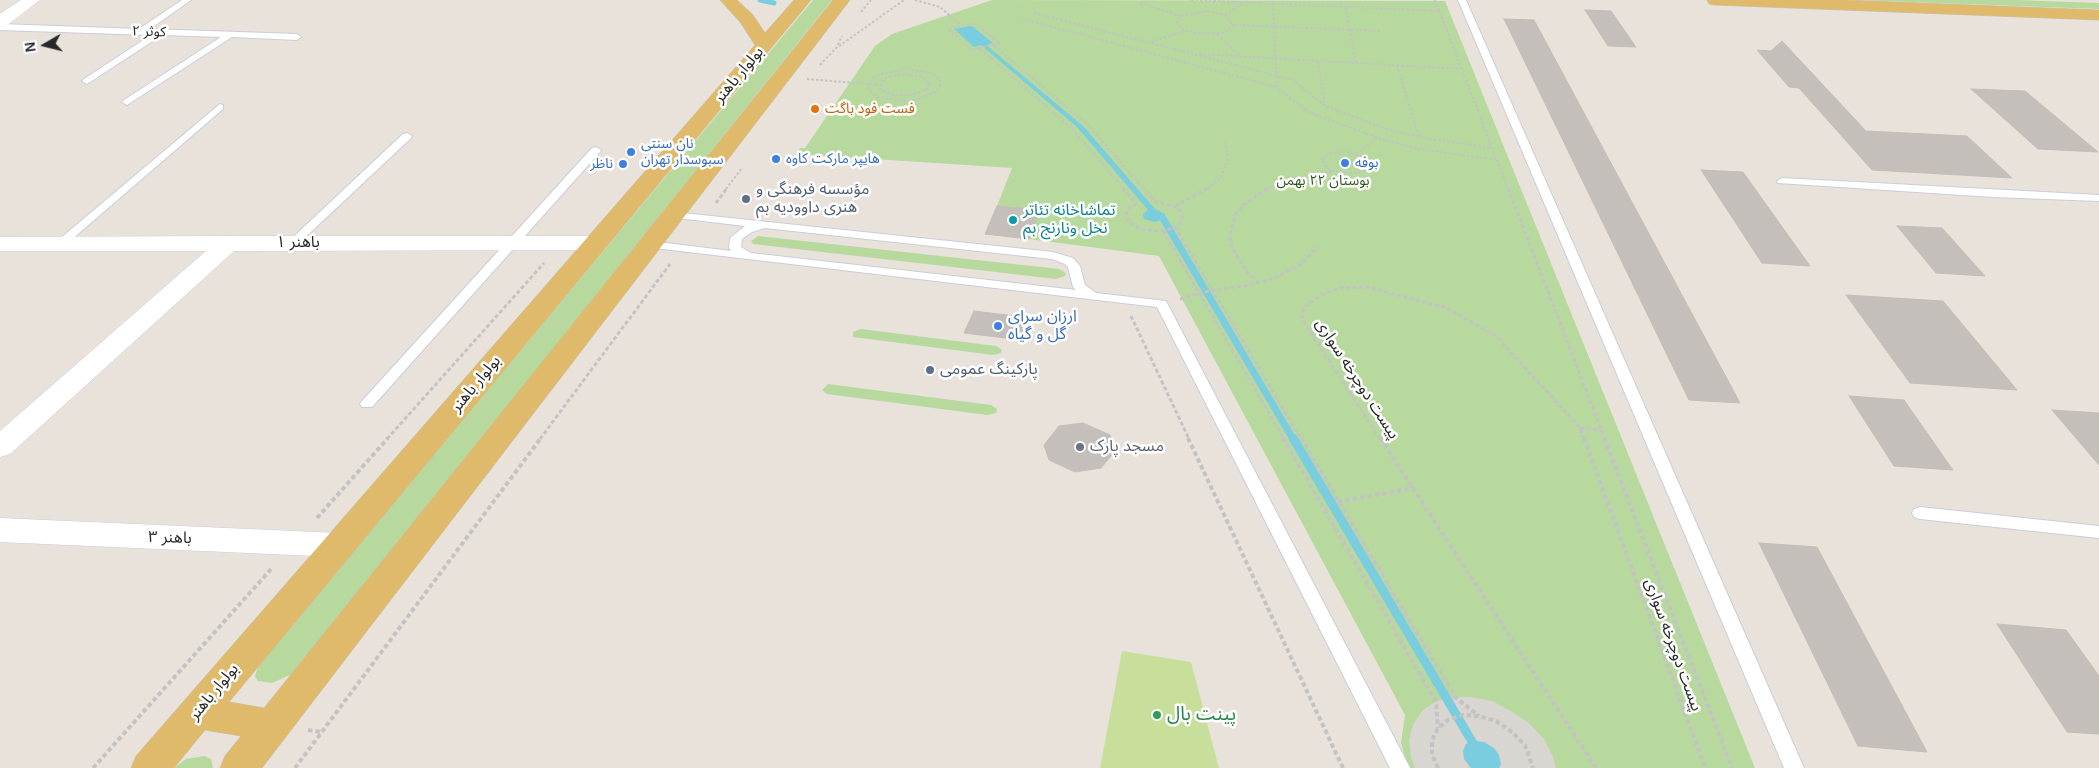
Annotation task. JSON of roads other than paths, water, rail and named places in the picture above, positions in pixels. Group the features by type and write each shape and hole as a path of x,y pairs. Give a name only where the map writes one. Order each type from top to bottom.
{"main road":[{"path":"728,0 748,20 764,46"},
{"name":"بولوار باهنر","path":"150,768 803,0"},
{"path":"1715,0 2099,15"},
{"name":"بولوار باهنر","path":"239,768 673,215 849,9"},
{"path":"197,713 273,725"}],"street":[{"path":"0,22 32,0"},
{"name":"باهنر ۱","path":"0,244 596,242"},
{"path":"0,447 229,244"},
{"name":"باهنر ۳","path":"0,530 340,545"}],"lane":[{"path":"141,32 187,0"},
{"path":"1462,0 1794,768"},
{"name":"کوثر ۲","path":"0,27 297,37"},
{"path":"87,81 160,32"},
{"path":"127,102 230,35"},
{"path":"60,244 220,107"},
{"path":"292,243 407,136"},
{"path":"367,404 596,150"},
{"path":"1782,181 1992,194 2099,198"},
{"path":"673,215 1053,256 1069,262 1077,271 1076,276 1079,287 1085,292 1102,297"},
{"path":"752,257 744,255 734,248 736,238 748,229 774,226"},
{"path":"650,245 1162,304 1400,768"},
{"path":"1041,290 1060,288 1074,281 1076,276"},
{"path":"1920,513 2099,532"}],"water":[{"path":"972,26 993,43 986,45 1083,126 1155,209 1165,214 1165,219 1155,222 1144,219 1143,214 1148,210 1077,127 981,45 974,47 954,29"},
{"path":"1475,741 1484,742 1494,748 1499,755 1501,764 1499,768 1471,768 1464,759 1463,751 1466,744"}],"waterway":[{"path":"760,0 774,3"},
{"path":"1164,220 1293,439"},
{"path":"1293,438 1477,750"}],"place":[{"name":"فست فود باگت","path":"815,109"},
{"name":"نان سنتی سبوسدار تهران","path":"631,152"},
{"name":"هایپر مارکت کاوه","path":"776,159"},
{"name":"بوفه","path":"1345,163"},
{"name":"ناظر","path":"623,164"},
{"name":"مؤسسه فرهنگی و هنری داوودیه بم","path":"746,199"},
{"name":"تماشاخانه تئاتر نخل ونارنج بم","path":"1013,220"},
{"name":"ارزان سرای گل و گیاه","path":"998,326"},
{"name":"پارکینگ عمومی","path":"930,370"},
{"name":"مسجد پارک","path":"1080,447"},
{"name":"پینت بال","path":"1157,715"}],"park label":[{"name":"بوستان ۲۲ بهمن","path":"1323,181"}]}
